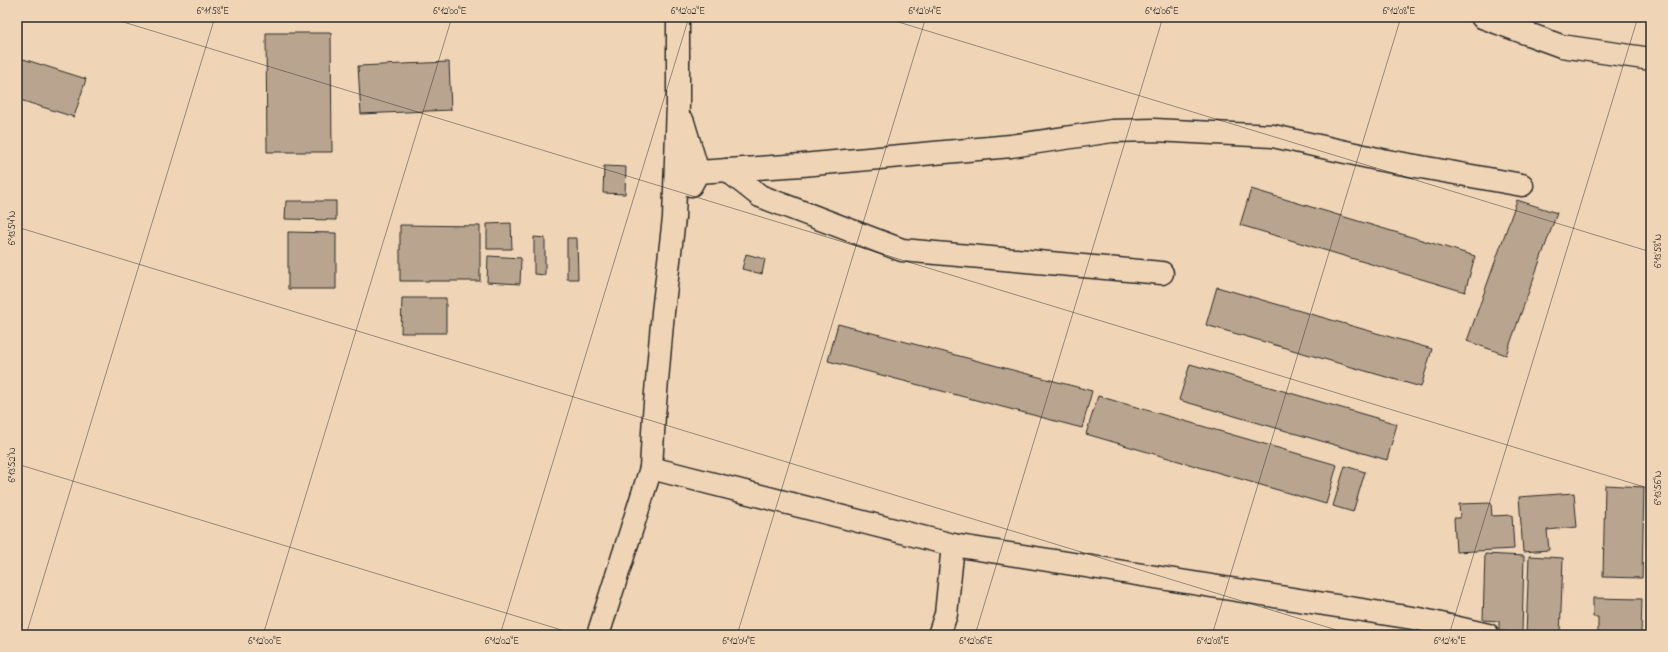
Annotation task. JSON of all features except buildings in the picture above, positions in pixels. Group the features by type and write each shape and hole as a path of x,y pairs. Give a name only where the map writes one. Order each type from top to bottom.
{"street":[{"path":"598,635 651,468 663,312 674,218 678,104 678,17"},
{"path":"1482,17 1561,46 1651,59"},
{"path":"674,218 698,172 678,104"},
{"path":"698,172 802,165 1011,146 1112,131 1154,130 1273,136 1382,160 1522,185"},
{"path":"727,170 760,196 902,250 1162,273"},
{"path":"651,468 953,545 1419,619 1488,635"},
{"path":"939,635 946,614 953,545"}]}
